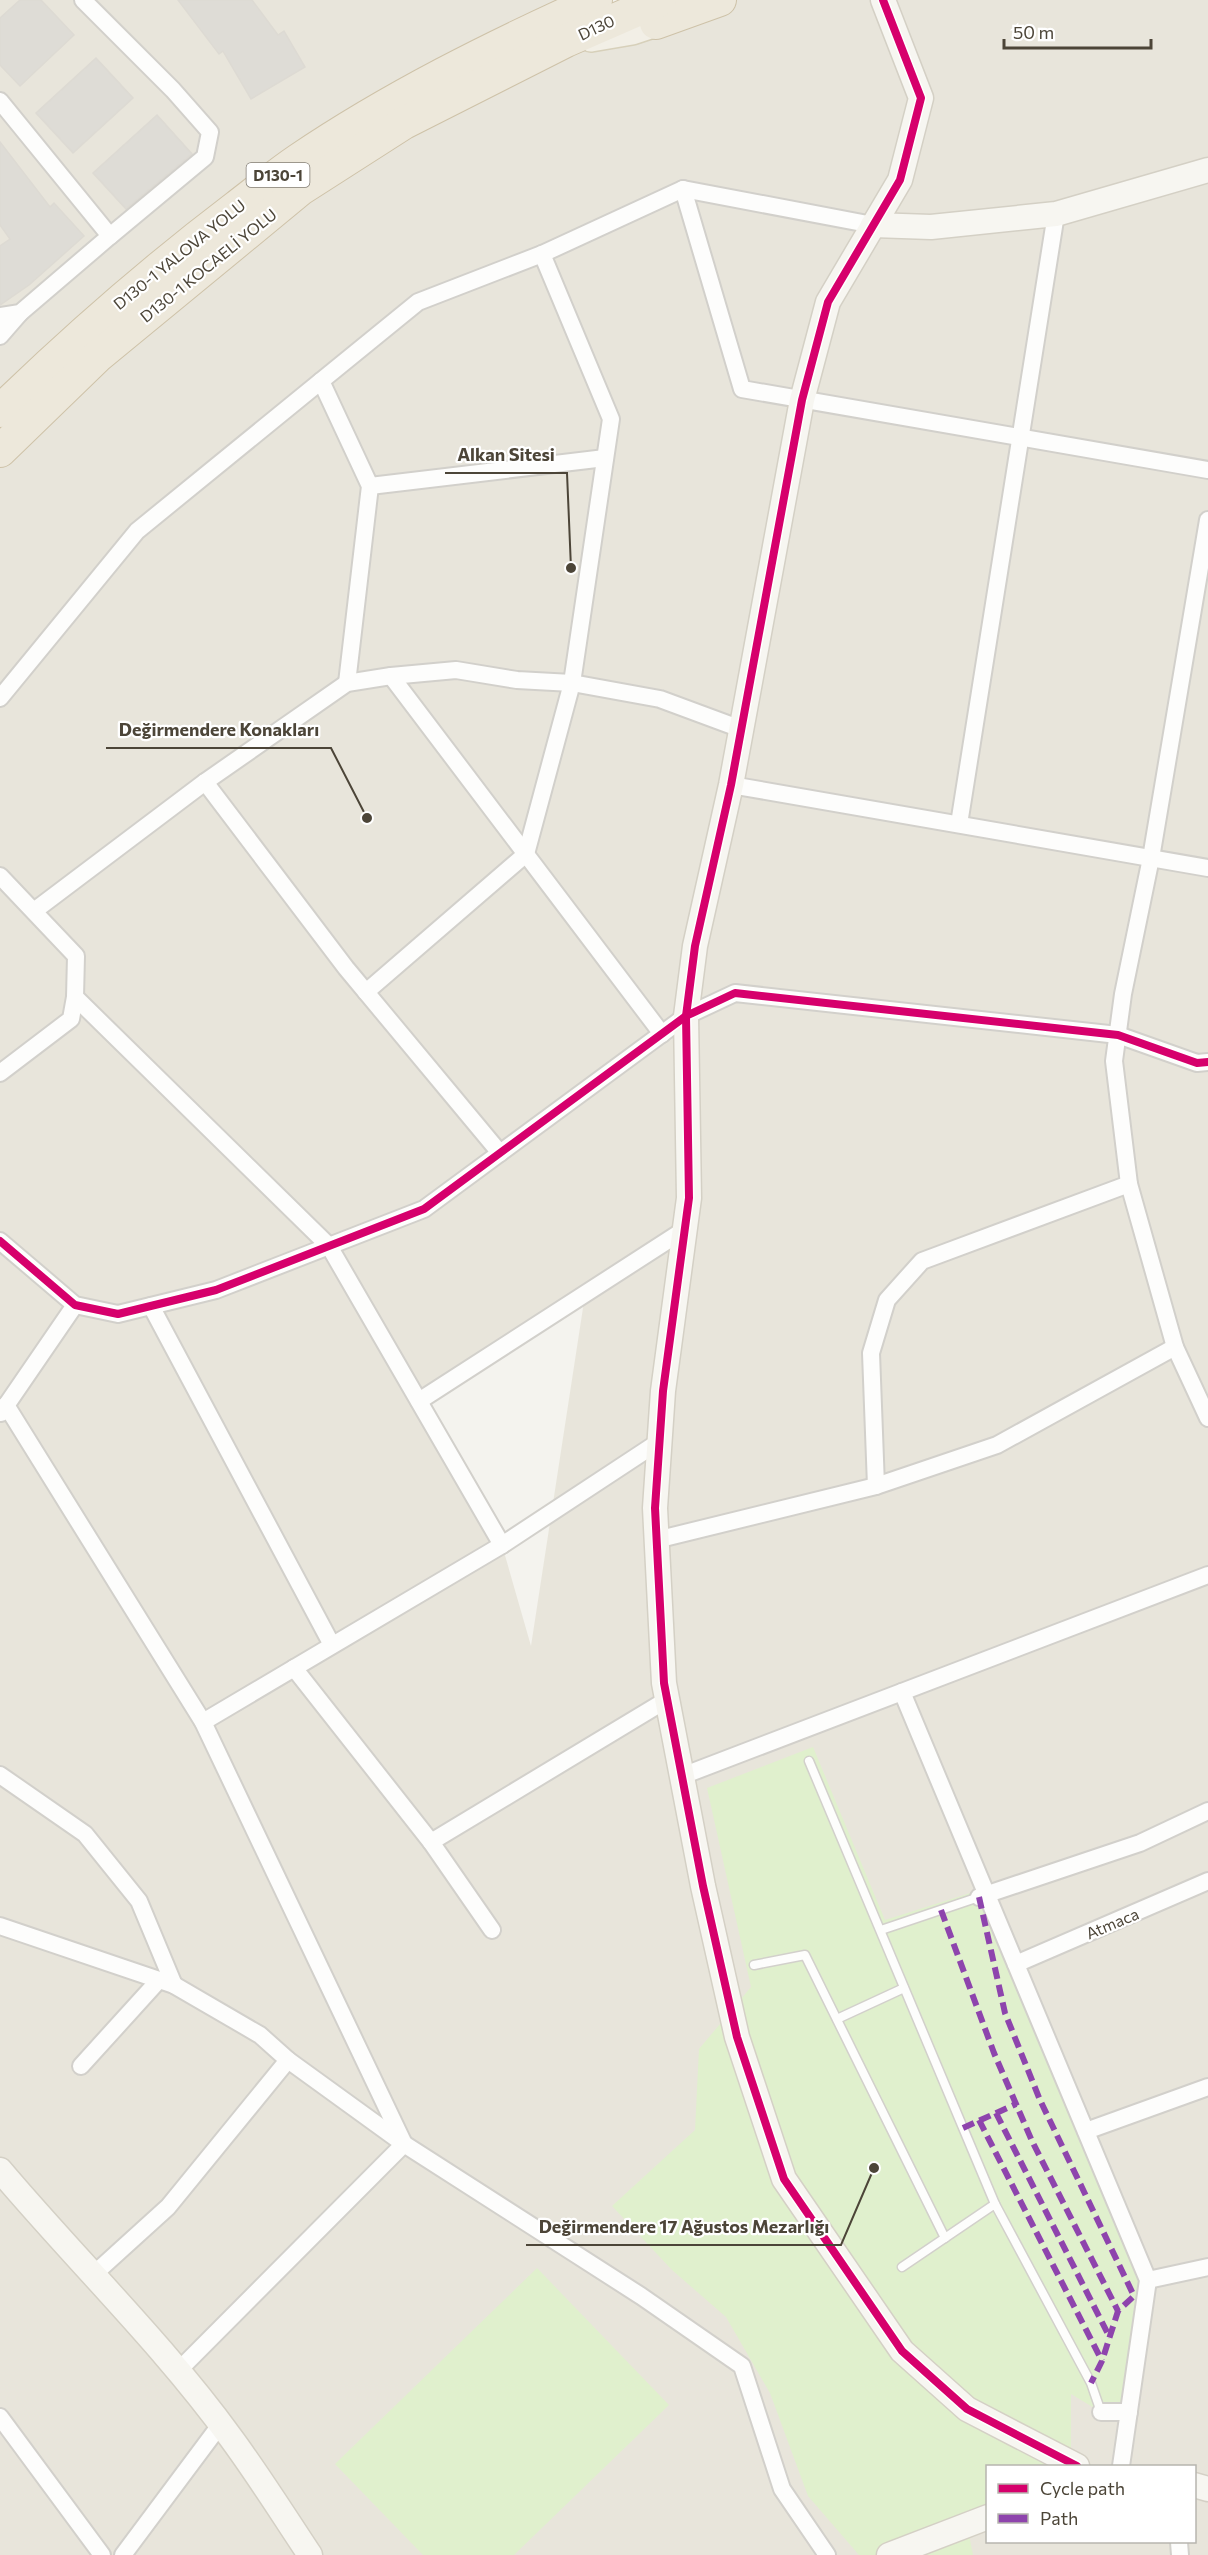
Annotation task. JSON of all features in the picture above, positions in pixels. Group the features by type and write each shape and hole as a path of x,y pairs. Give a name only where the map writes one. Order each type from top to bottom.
{"highway":[{"name":"D130-1 YALOVA YOLU","path":"0,411 54,359 171,256 298,160 415,89 596,0"},
{"name":"D130","path":"566,41 658,12 720,0"},
{"name":"D130-1 KOCAELİ YOLU","path":"0,451 97,357 301,189 404,123 566,41"}],"street":[{"path":"0,336 20,312 205,157 210,132 173,90 82,0"},
{"path":"883,0 921,98 900,180 828,302 802,400 731,785 695,946 686,1016 689,1198 663,1390 655,1508 664,1683 703,1886 737,2037 784,2179 849,2277 902,2351 967,2409 1075,2465"},
{"path":"0,101 110,237"},
{"path":"0,698 137,531 418,302 542,254 683,189 873,225 931,227 1056,214 1208,170"},
{"path":"683,189 742,389 1208,470"},
{"path":"959,824 1056,214"},
{"path":"366,992 526,854 572,683 611,419 542,254"},
{"path":"0,316 20,312"},
{"path":"321,381 370,486 347,683"},
{"path":"370,486 605,459"},
{"path":"1208,520 1150,858 1123,994 1114,1061 1129,1184 1175,1347 1208,1418"},
{"path":"34,911 205,782 347,683 456,670 517,680 572,683 660,699 741,729"},
{"path":"391,676 662,1034"},
{"path":"205,782 366,992 500,1153"},
{"path":"731,785 1208,868"},
{"path":"0,876 76,956 75,997 71,1019 0,1073"},
{"path":"0,1241 75,1305 118,1314 216,1290 424,1209 686,1016 735,993 1118,1035 1197,1063 1208,1062"},
{"path":"75,997 329,1246 502,1545"},
{"path":"876,1486 871,1353 887,1300 922,1261 1129,1184"},
{"path":"419,1401 684,1230"},
{"path":"75,1305 3,1410 202,1722 404,2144"},
{"path":"151,1306 332,1645"},
{"path":"656,1540 876,1486 997,1445 1175,1347"},
{"path":"202,1722 502,1545 660,1442"},
{"path":"682,1776 1208,1575"},
{"path":"294,1668 431,1842 492,1930"},
{"path":"902,1692 983,1896 1016,1964 1148,2280 1121,2465"},
{"path":"431,1842 668,1700"},
{"path":"0,1775 85,1834 139,1901 166,1983"},
{"path":"983,1896 1140,1843 1208,1810"},
{"name":"Atmaca","path":"1016,1964 1208,1881"},
{"path":"0,1926 166,1983 260,2035 288,2060 404,2144 640,2296 742,2366 782,2489 827,2555"},
{"path":"81,2066 166,1983"},
{"path":"93,2275 168,2207 288,2060"},
{"path":"1086,2132 1208,2087"},
{"path":"177,2372 404,2144"},
{"path":"0,2170 128,2312 220,2425 310,2555"},
{"path":"1148,2280 1208,2267"},
{"path":"1101,2412 1129,2412"},
{"path":"0,2417 102,2555"},
{"path":"123,2555 220,2425"},
{"path":"889,2555 986,2517"}],"lane":[{"path":"809,1761 995,2204 1091,2384 1101,2412"},
{"path":"880,1930 983,1896"},
{"path":"754,1965 805,1955 945,2238"},
{"path":"837,2019 904,1988"},
{"path":"902,2267 995,2204"}],"shaded area":[{"path":"0,0 596,0 0,411"},
{"path":"720,0 1208,0 1208,2555 0,2555 0,451 195,274 498,78","holes":["585,1295 531,1646 502,1545 419,1401"]}],"green space":[{"path":"813,1747 885,1920 983,1889 1141,2282 1124,2405 1101,2412 1071,2394 1071,2448 1046,2465 986,2465 986,2509 967,2524 973,2555 859,2555 808,2496 770,2393 726,2317 672,2270 612,2206 695,2130 699,2049 751,1987 707,1788"},
{"path":"537,2268 669,2405 514,2555 423,2555 335,2464"}],"building":[{"path":"20,0 41,0 74,35 20,86 0,65 0,18"},
{"path":"178,0 252,0 278,35 284,31 305,67 251,99 223,51 219,54"},
{"path":"96,58 133,98 73,153 36,113"},
{"path":"157,115 192,154 126,209 93,173"},
{"path":"0,142 50,207 54,203 84,236 29,285 0,305 0,246 10,239 0,225"}],"marked path":[{"path":"979,1897 1005,2013 1040,2100 1134,2296 1118,2311 1102,2361 1091,2383"},
{"path":"941,1910 994,2053 1032,2141 1118,2311"},
{"path":"963,2128 1016,2104"},
{"path":"996,2113 1110,2338"},
{"path":"979,2120 1102,2361"}],"cycle path":[{"path":"883,0 921,98 900,180 828,302 802,400 731,785 695,946 686,1016 689,1198 663,1391 655,1508 664,1683 703,1886 737,2037 784,2179 902,2351 967,2409 1075,2465"},
{"path":"0,1241 75,1305 118,1314 216,1290 424,1209 686,1016 735,993 1118,1035 1197,1063 1208,1062"}],"place":[{"name":"Alkan Sitesi","path":"571,568"},
{"name":"Değirmendere Konakları","path":"367,818"},
{"name":"Değirmendere 17 Ağustos Mezarlığı","path":"874,2168"}]}
